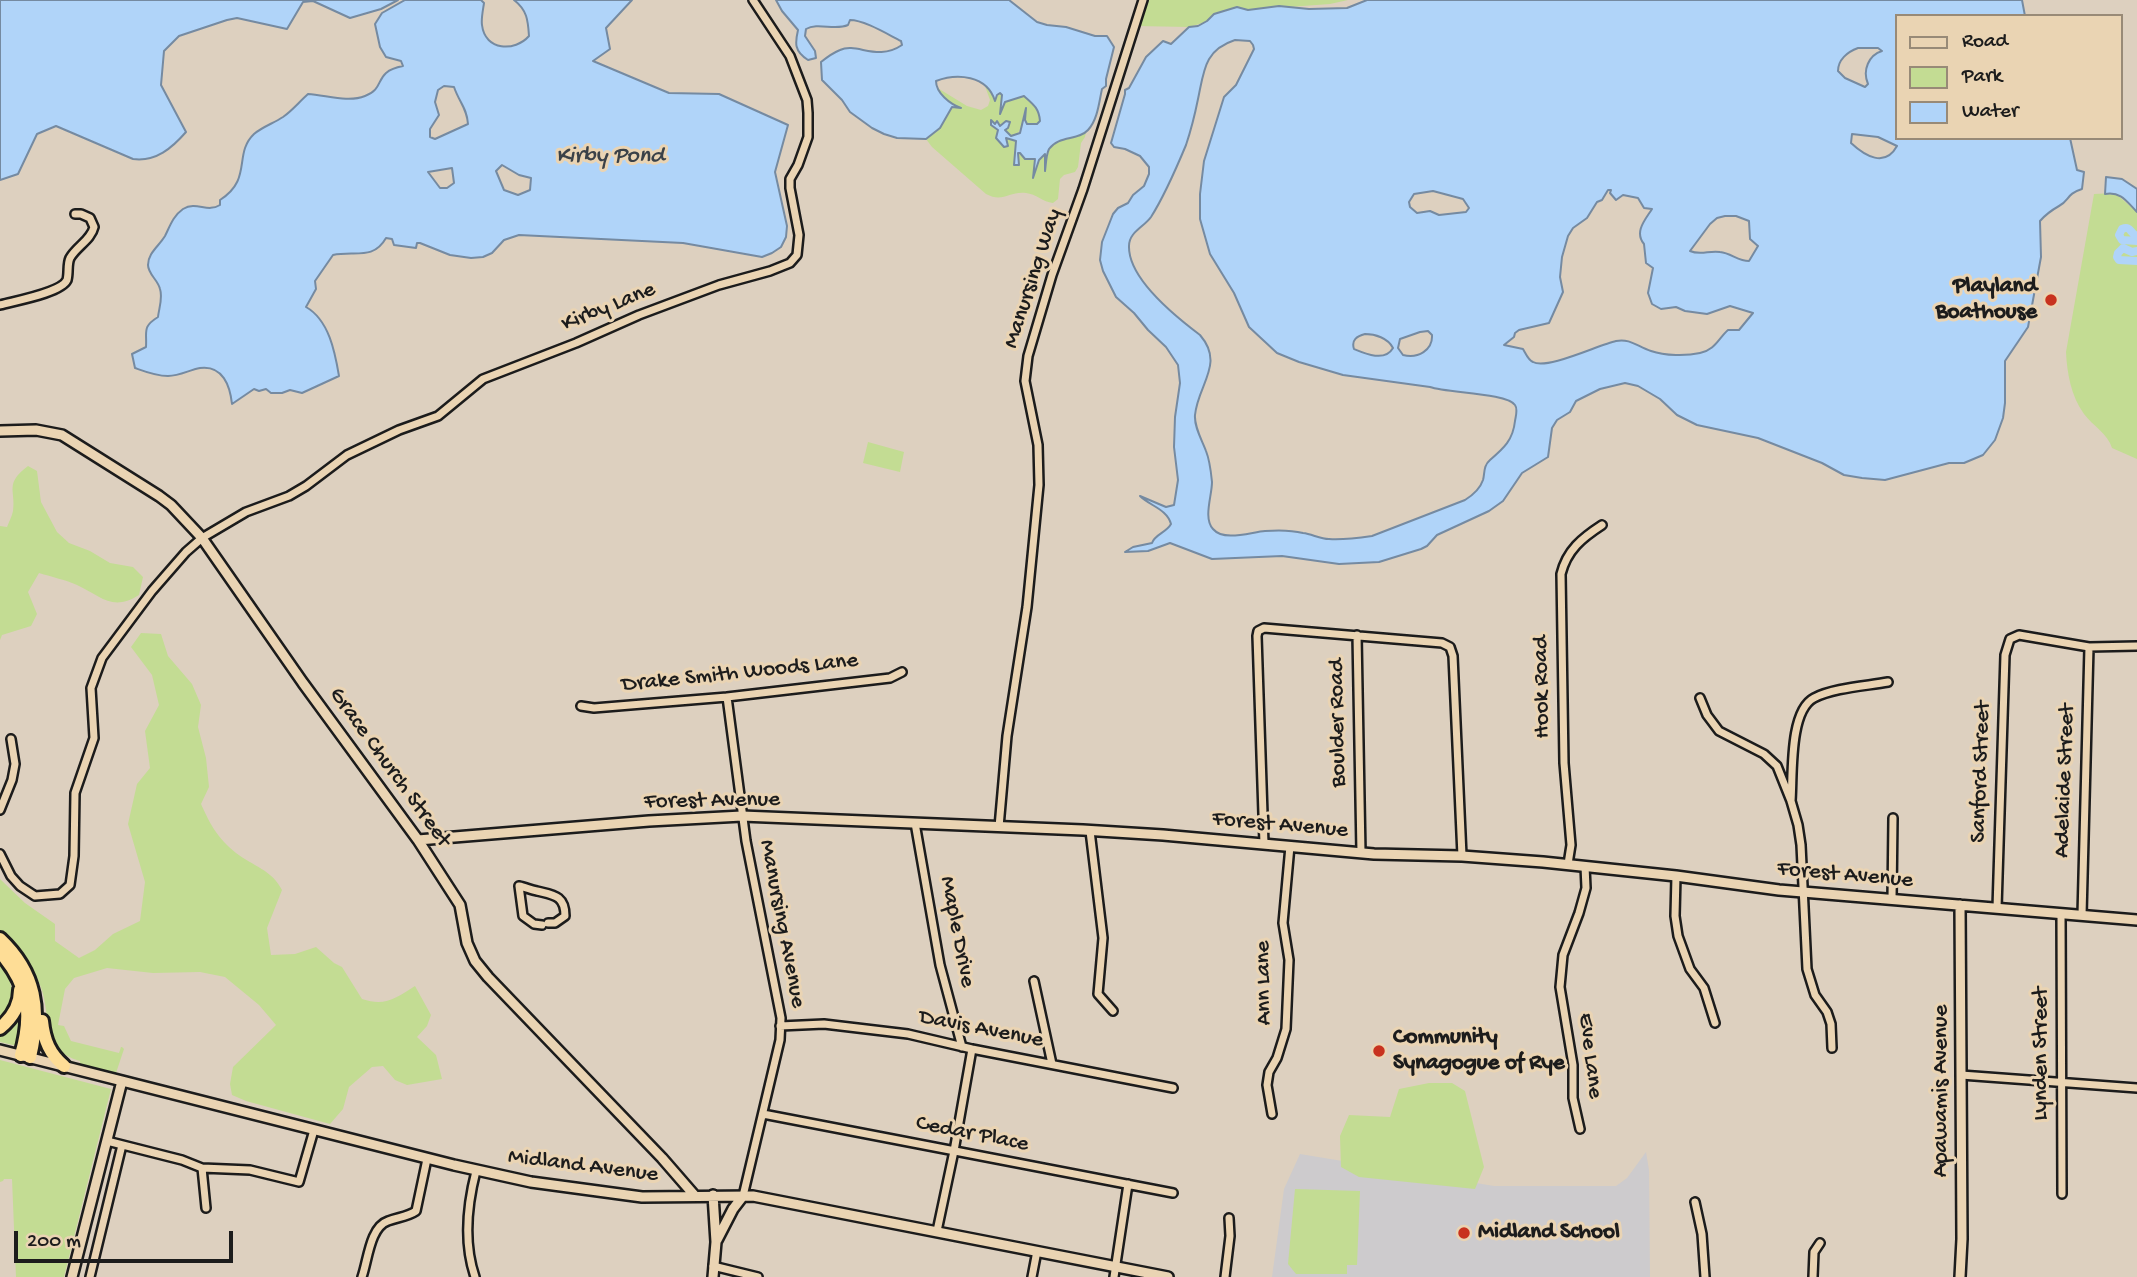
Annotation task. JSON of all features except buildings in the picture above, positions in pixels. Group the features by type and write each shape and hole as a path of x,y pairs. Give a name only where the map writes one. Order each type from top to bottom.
{"highway":[{"path":"0,939 14,954 33,994 35,1034 25,1056"},
{"path":"0,952 37,994 43,1035 48,1048 64,1066"},
{"path":"0,1028 9,1020 18,1004 22,974"}],"street":[{"name":"Kirby Lane","path":"202,538 246,512 289,496 347,455 399,430 438,416 483,379 639,315 719,285 790,263 797,255 799,235 789,179 798,165 808,137 807,100 790,56 753,0"},
{"name":"Manursing Way","path":"999,827 1007,736 1027,607 1039,485 1038,445 1025,382 1028,356 1143,0"},
{"path":"0,304 63,285 68,277 71,257 93,232 93,222 81,214 75,214"},
{"name":"Grace Church Street","path":"0,431 45,430 71,439 171,505 202,538 303,683 418,840 460,905 467,943 475,961 695,1196"},
{"name":"Hook Road","path":"1568,864 1571,845 1564,763 1561,574 1575,545 1602,525"},
{"path":"0,854 11,876 35,896 60,894 69,885 74,856 75,793 94,738 91,688 102,658 152,591 202,538"},
{"path":"1264,844 1256,636 1258,631 1264,628 1442,643 1450,647 1453,656 1462,856"},
{"name":"Boulder Road","path":"1357,635 1361,853"},
{"name":"Sanford Street","path":"1997,908 2005,655 2010,639 2019,635 2089,648"},
{"path":"2089,648 2137,646"},
{"name":"Adelaide Street","path":"2082,915 2089,648"},
{"name":"Drake Smith Woods Lane","path":"581,706 594,708 727,697 890,678 902,672"},
{"path":"1791,801 1795,737 1802,710 1814,698 1888,682"},
{"name":"Manursing Avenue","path":"727,697 742,816 778,1000 780,1026 780,1040 743,1196"},
{"path":"1700,698 1707,715 1719,731 1764,754 1777,766 1791,801 1801,845 1807,969 1815,995 1827,1012 1831,1024 1832,1048"},
{"path":"0,810 15,764 11,739"},
{"name":"Forest Avenue","path":"418,840 742,816 1090,831 1361,853 1462,856 1568,864 1804,892 2137,920"},
{"path":"1892,899 1893,818"},
{"name":"Maple Drive","path":"915,823 940,965 962,1047"},
{"path":"1090,831 1103,938 1098,994 1113,1011"},
{"name":"Ann Lane","path":"1272,1114 1267,1085 1269,1072 1277,1058 1286,1029 1289,960 1283,923 1290,846"},
{"name":"Eve Lane","path":"1580,1129 1573,1098 1573,1065 1560,987 1563,955 1586,888 1585,866"},
{"path":"1676,876 1675,916 1678,936 1690,969 1704,988 1714,1023"},
{"path":"519,886 555,894 562,902 565,916 555,923 545,924 534,924 523,916 519,886"},
{"name":"Apawamis Avenue","path":"1960,905 1960,1277"},
{"name":"Lynden Street","path":"2061,914 2062,1194"},
{"path":"1034,981 1052,1064"},
{"name":"Davis Avenue","path":"780,1026 824,1024 908,1034 1173,1088"},
{"path":"937,1231 972,1049"},
{"name":"Midland Avenue","path":"0,1050 476,1171 551,1186 625,1196 743,1196 1037,1251 1115,1272 1168,1277"},
{"path":"1961,1074 2137,1088"},
{"path":"72,1277 122,1081"},
{"name":"Cedar Place","path":"763,1114 1174,1193"},
{"path":"107,1141 182,1160 202,1168 241,1169 299,1182 314,1130"},
{"path":"90,1277 122,1145"},
{"path":"362,1277 378,1228 387,1221 411,1215 416,1211 427,1158"},
{"path":"202,1168 206,1208"},
{"path":"475,1277 469,1258 467,1236 469,1201 476,1171"},
{"path":"1115,1272 1128,1184"},
{"path":"713,1195 716,1242 713,1277"},
{"path":"716,1242 743,1196"},
{"path":"1695,1202 1702,1234 1705,1277"},
{"path":"1225,1277 1230,1236 1229,1218"},
{"path":"1813,1277 1814,1252 1820,1243"},
{"path":"1032,1277 1037,1251"},
{"path":"713,1266 758,1277"}],"shaded area":[{"name":"Midland School","path":"1646,1152 1649,1170 1650,1277 1272,1277 1284,1189 1300,1154 1494,1186 1616,1186 1627,1178"}],"green space":[{"path":"1143,0 1348,0 1330,4 1248,10 1189,27 1135,26"},
{"path":"985,86 995,99 1000,93 1002,95 1001,110 1005,102 1024,96 1037,109 1040,121 1037,124 1027,124 1024,113 1020,130 1015,135 1011,136 1001,126 991,122 1007,145 1006,138 1016,140 1017,153 1020,152 1022,157 1035,159 1035,171 1039,160 1046,154 1045,165 1054,145 1086,132 1081,143 1078,167 1075,172 1060,179 1058,199 1053,203 1026,193 1002,197 986,194 926,139 940,128 949,110 956,107 949,103 936,87 967,106 981,110 988,106 990,100"},
{"path":"2115,193 2137,212 2137,459 2112,448 2104,434 2084,414 2073,392 2066,352 2094,194"},
{"path":"868,442 904,452 900,472 863,463"},
{"path":"28,466 37,471 41,502 57,532 69,543 110,563 133,567 143,577 139,595 130,600 114,602 73,583 39,573 28,592 37,614 31,626 2,635 0,640 0,526 7,527 14,504 13,483"},
{"path":"141,633 161,634 168,656 192,684 201,705 198,727 206,758 209,787 201,804 208,819 229,847 268,873 282,890 267,928 271,955 295,954 316,947 342,967 362,999 370,1001 390,1000 415,986 431,1015 427,1026 417,1037 436,1055 442,1079 407,1085 395,1080 383,1066 372,1067 349,1087 343,1109 330,1124 232,1095 230,1084 233,1067 276,1025 259,1005 225,977 200,972 153,973 107,968 74,978 65,989 58,1025 64,1026 71,1041 119,1053 121,1047 124,1049 116,1073 80,1064 80,1061 58,1049 49,1030 40,985 23,956 0,932 0,879 25,903 55,924 55,941 79,958 95,950 113,934 140,921 145,882 128,824 137,784 150,768 145,731 159,705 152,675 131,647"},
{"path":"0,962 11,985 12,999 0,1022"},
{"path":"20,1012 21,1028 17,1046 0,1042 0,1034"},
{"path":"0,1060 111,1089 64,1277 16,1277 12,1179 0,1182"},
{"path":"1429,1083 1452,1083 1465,1091 1484,1167 1475,1189 1359,1177 1341,1167 1340,1136 1349,1115 1390,1117 1399,1089"},
{"path":"1295,1189 1360,1191 1357,1265 1347,1265 1347,1274 1296,1274 1288,1264"}],"water":[{"path":"0,0 398,0 381,9 350,18 313,1 303,2 287,29 237,18 179,36 164,51 161,85 186,132 169,148 156,156 133,159 56,126 37,134 18,174 0,180"},
{"name":"Kirby Pond","path":"405,0 481,0 484,3 484,34 494,44 509,46 516,45 529,36 526,16 514,0 632,0 606,28 610,49 593,61 669,93 719,94 788,125 775,172 787,226 781,247 762,257 683,243 519,235 504,240 492,253 471,258 450,255 420,243 417,243 416,248 394,245 392,239 386,238 375,250 369,252 333,255 315,281 316,289 306,307 325,328 333,347 339,376 302,393 290,390 271,393 266,389 254,389 232,404 224,378 214,370 200,368 168,376 135,368 132,354 146,347 146,330 158,317 161,299 159,286 148,268 148,261 174,218 188,207 211,208 220,205 220,200 236,184 244,150 254,134 287,114 308,94 344,99 365,96 376,89 387,72 403,66 401,61 386,57 380,47 375,24 382,13","holes":["444,86 454,87 468,124 435,139 430,137 430,129 439,115 435,102 438,90","502,165 519,175 531,178 530,190 518,195 504,190 496,171","452,168 454,183 447,188 440,188 428,172"]},
{"path":"776,0 1009,0 1037,22 1095,36 1107,36 1114,47 1106,86 1102,89 1098,110 1091,126 1079,136 1053,145 1048,151 1045,171 1045,154 1039,160 1033,178 1035,159 1025,159 1018,153 1019,165 1014,165 1016,141 1006,138 1008,146 1004,147 996,138 998,130 991,125 991,120 995,124 997,121 1000,126 1006,121 1010,122 1005,130 1011,136 1020,133 1026,108 1027,124 1037,124 1040,121 1037,109 1024,96 1005,102 1000,114 1000,93 995,101 991,92 978,81 962,77 944,78 936,81 938,90 948,101 961,108 952,107 940,128 926,139 897,138 884,134 850,112 822,80 821,62 847,48 884,52 902,45 901,41 862,22 850,20 848,25 843,27 811,27 806,29 805,36 815,51 816,58 808,60 797,46 798,30"},
{"path":"1367,0 2022,0 2025,14 1896,14 1896,140 2070,140 2077,170 2084,172 2082,189 2073,193 2040,221 2041,257 2028,327 2005,361 2005,403 1995,440 1983,455 1964,463 1949,463 1885,480 1862,478 1844,475 1822,463 1758,438 1697,425 1677,415 1660,399 1638,386 1625,383 1600,389 1576,401 1570,412 1557,420 1552,428 1548,457 1522,473 1503,501 1489,511 1437,535 1421,549 1379,562 1339,564 1282,556 1212,559 1170,543 1148,551 1125,552 1133,547 1152,543 1171,524 1162,511 1140,496 1166,507 1174,505 1178,480 1174,447 1175,417 1180,383 1178,365 1166,347 1116,297 1100,260 1102,242 1113,214 1144,186 1149,174 1149,167 1140,156 1114,147 1111,143 1125,90 1129,88 1146,57 1163,41 1171,44 1189,27 1198,26 1214,14 1237,7 1248,10 1279,6 1309,9 1347,8","holes":["1235,40 1250,41 1254,49 1236,85 1224,97 1204,161 1200,219 1210,254 1234,293 1249,327 1277,353 1343,375 1501,398 1515,405 1514,428 1510,439 1486,465 1478,489 1465,500 1372,536 1350,539 1326,539 1284,530 1224,535 1218,533 1210,524 1208,513 1211,470 1195,420 1197,404 1208,374 1210,355 1200,335 1155,296 1136,271 1129,246 1134,233 1151,217 1174,173 1190,134 1207,63 1225,44","1858,48 1878,48 1882,51 1873,56 1868,64 1868,84 1865,87 1845,78 1838,71 1841,60","1852,134 1878,137 1897,146 1887,157 1875,158 1851,143","1608,190 1611,190 1610,193 1616,200 1623,195 1638,198 1644,208 1652,209 1640,231 1646,263 1653,268 1648,293 1652,304 1661,309 1676,307 1707,314 1730,306 1753,313 1739,330 1728,330 1716,344 1705,352 1695,354 1663,354 1621,340 1561,360 1540,364 1530,360 1523,349 1504,345 1519,330 1549,323 1563,292 1560,277 1568,236 1573,228 1587,218 1597,202 1602,200","1433,191 1463,199 1469,208 1466,212 1439,215 1430,211 1417,213 1410,207 1409,202 1414,194","1736,216 1749,221 1750,239 1758,246 1749,261 1720,252 1690,251 1717,218","1428,331 1432,335 1430,345 1424,352 1414,356 1403,355 1398,348 1400,339","1365,334 1385,339 1393,348 1380,356 1354,349 1355,339"]},
{"path":"2106,177 2122,179 2137,189 2137,212 2120,196 2105,194"}],"waterway":[{"path":"2137,236 2127,228 2122,229 2119,235 2122,240 2137,241"},
{"path":"2137,251 2123,248 2117,257 2119,260 2137,261"}],"place":[{"name":"Playland Boathouse","path":"2051,300"},
{"name":"Community Synagogue of Rye","path":"1379,1051"},
{"name":"Midland School","path":"1464,1233"}]}
